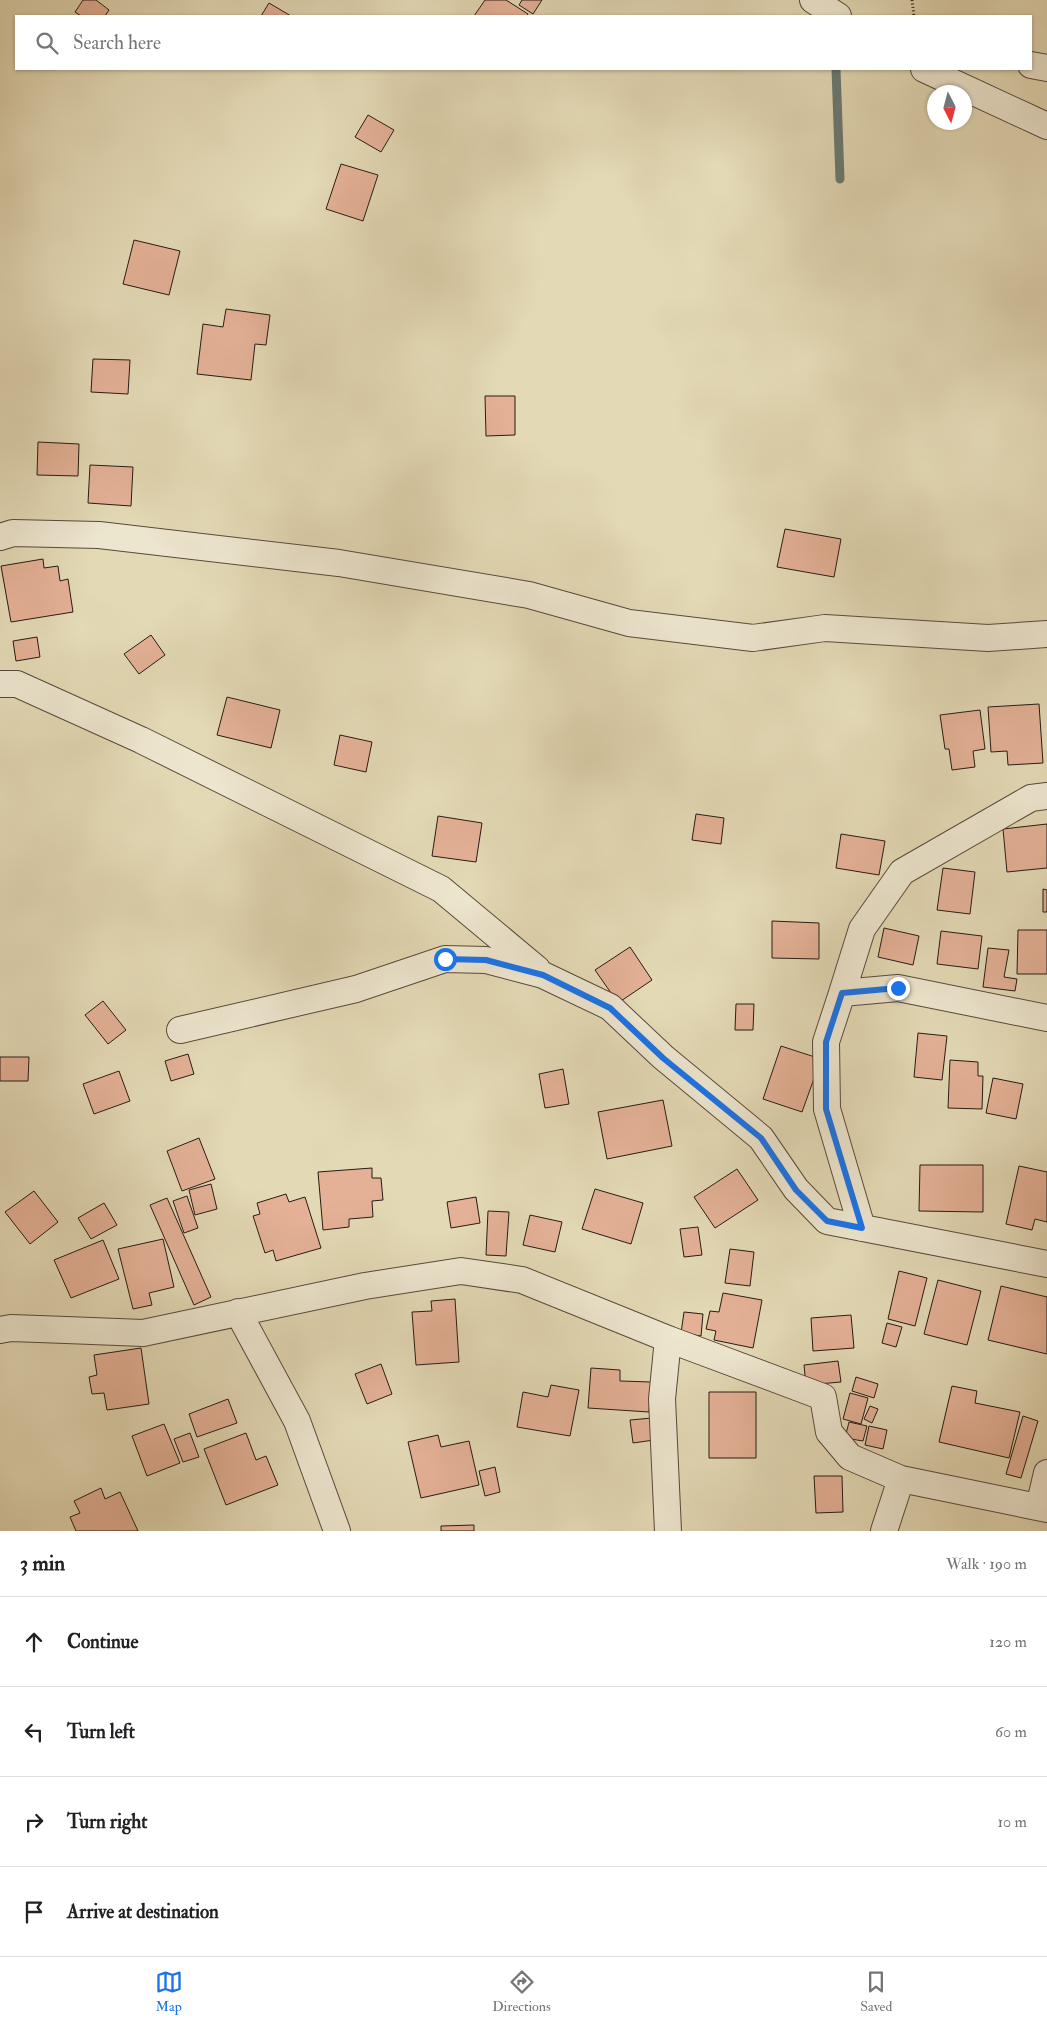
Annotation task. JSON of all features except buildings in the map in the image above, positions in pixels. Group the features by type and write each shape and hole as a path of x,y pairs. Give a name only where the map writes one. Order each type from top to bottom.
{"street":[{"path":"814,1 836,15"},
{"path":"1032,65 1047,68"},
{"path":"926,70 1047,126"},
{"path":"0,537 13,533 99,535 339,563 529,595 629,623 753,638 825,628 988,638 1047,634"},
{"path":"0,684 17,684 140,740 441,890 543,975"},
{"path":"862,1228 826,1109 826,1042 862,929 902,872 1031,798 1047,796"},
{"path":"180,1030 356,989 445,959 486,960 543,975 610,1008 663,1058 761,1138 796,1190 827,1221 1047,1264"},
{"path":"842,993 898,988 1047,1018"},
{"path":"0,1330 143,1333 365,1286 461,1271 522,1280 668,1339 823,1397 829,1432 850,1457 901,1479 1043,1508 1047,1473"},
{"path":"238,1312 297,1421 337,1531"},
{"path":"668,1339 662,1399 668,1531"},
{"path":"884,1531 901,1479"}],"path":[{"path":"912,0 914,15"}],"waterway":[{"path":"836,70 840,179"}],"route":[{"path":"445,959 486,960 543,975 610,1008 663,1058 761,1138 796,1190 827,1221 862,1228 826,1109 826,1042 842,993 898,988"}]}
